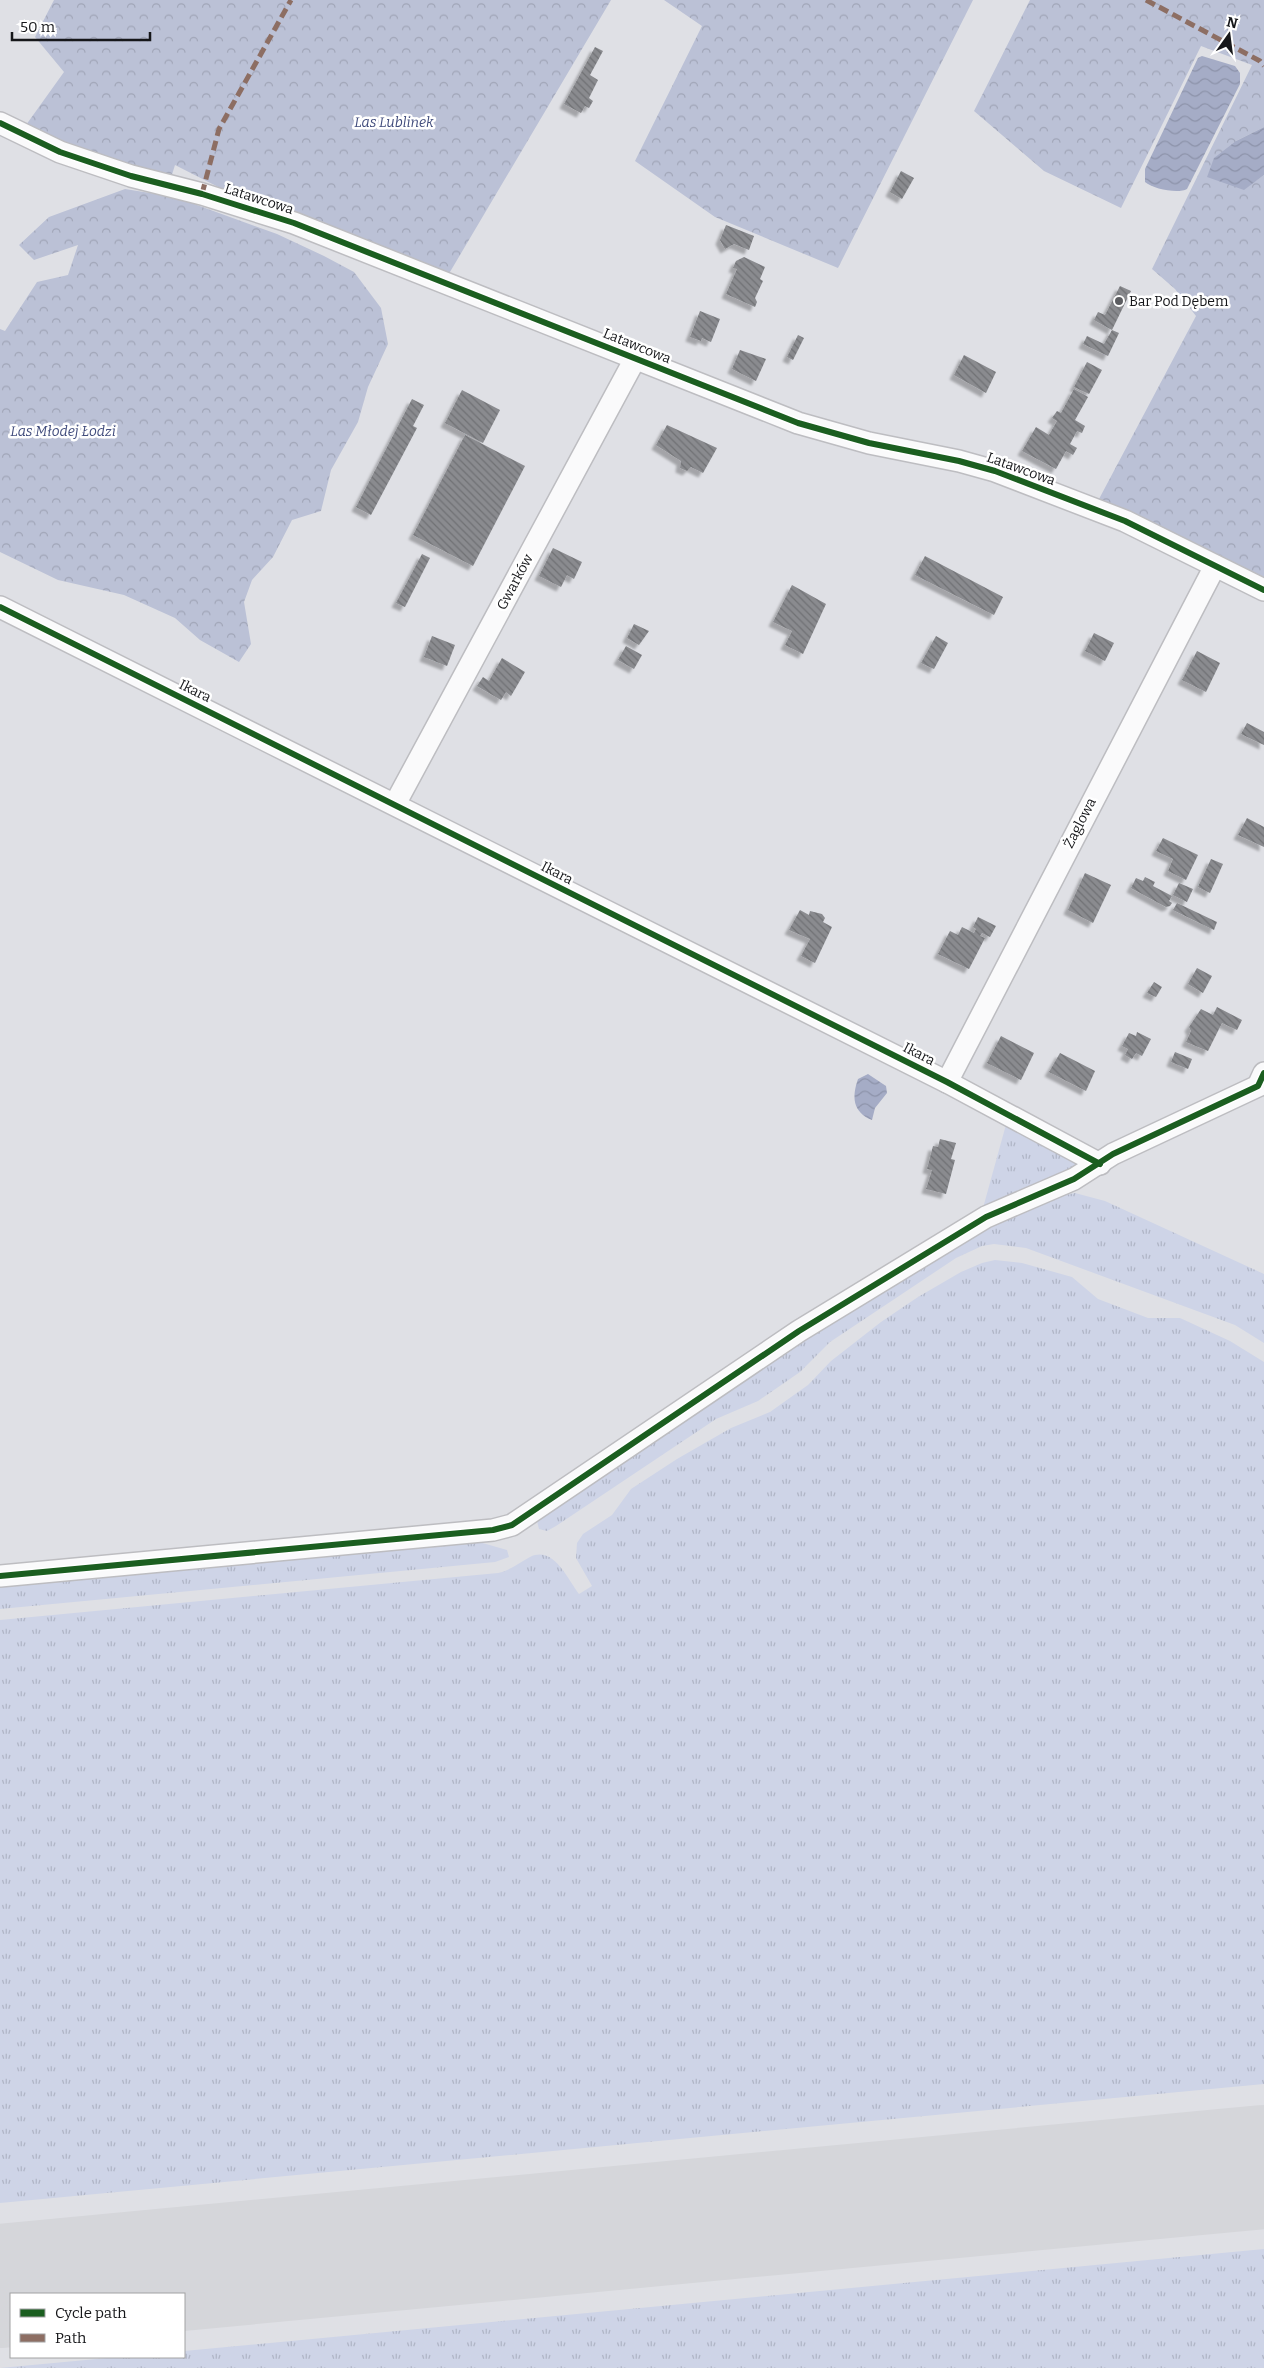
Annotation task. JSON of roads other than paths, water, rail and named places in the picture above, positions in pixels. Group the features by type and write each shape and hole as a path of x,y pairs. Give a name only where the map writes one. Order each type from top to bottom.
{"street":[{"name":"Latawcowa","path":"0,123 60,152 294,223 798,423 870,443 959,461 996,471 1125,521 1264,590"},
{"name":"Gwarków","path":"395,804 635,359"},
{"name":"Żaglowa","path":"947,1082 1215,566"},
{"name":"Ikara","path":"0,608 395,804 947,1082 1100,1164"},
{"path":"0,1576 492,1530 512,1524 799,1331 986,1217 1074,1179 1113,1154 1261,1079"}],"water":[{"path":"1202,56 1235,66 1240,73 1240,84 1187,189 1172,191 1154,187 1145,182 1145,169 1198,58"},
{"path":"1264,127 1264,175 1244,190 1207,177 1214,158 1236,141"},
{"path":"868,1074 886,1086 887,1093 875,1108 872,1120 861,1113 855,1103 858,1079"}],"place":[{"name":"Bar Pod Dębem","path":"1119,301"}],"park label":[{"name":"Las Lublinek","path":"394,122"},
{"name":"Las Młodej Łodzi","path":"63,431"}]}
